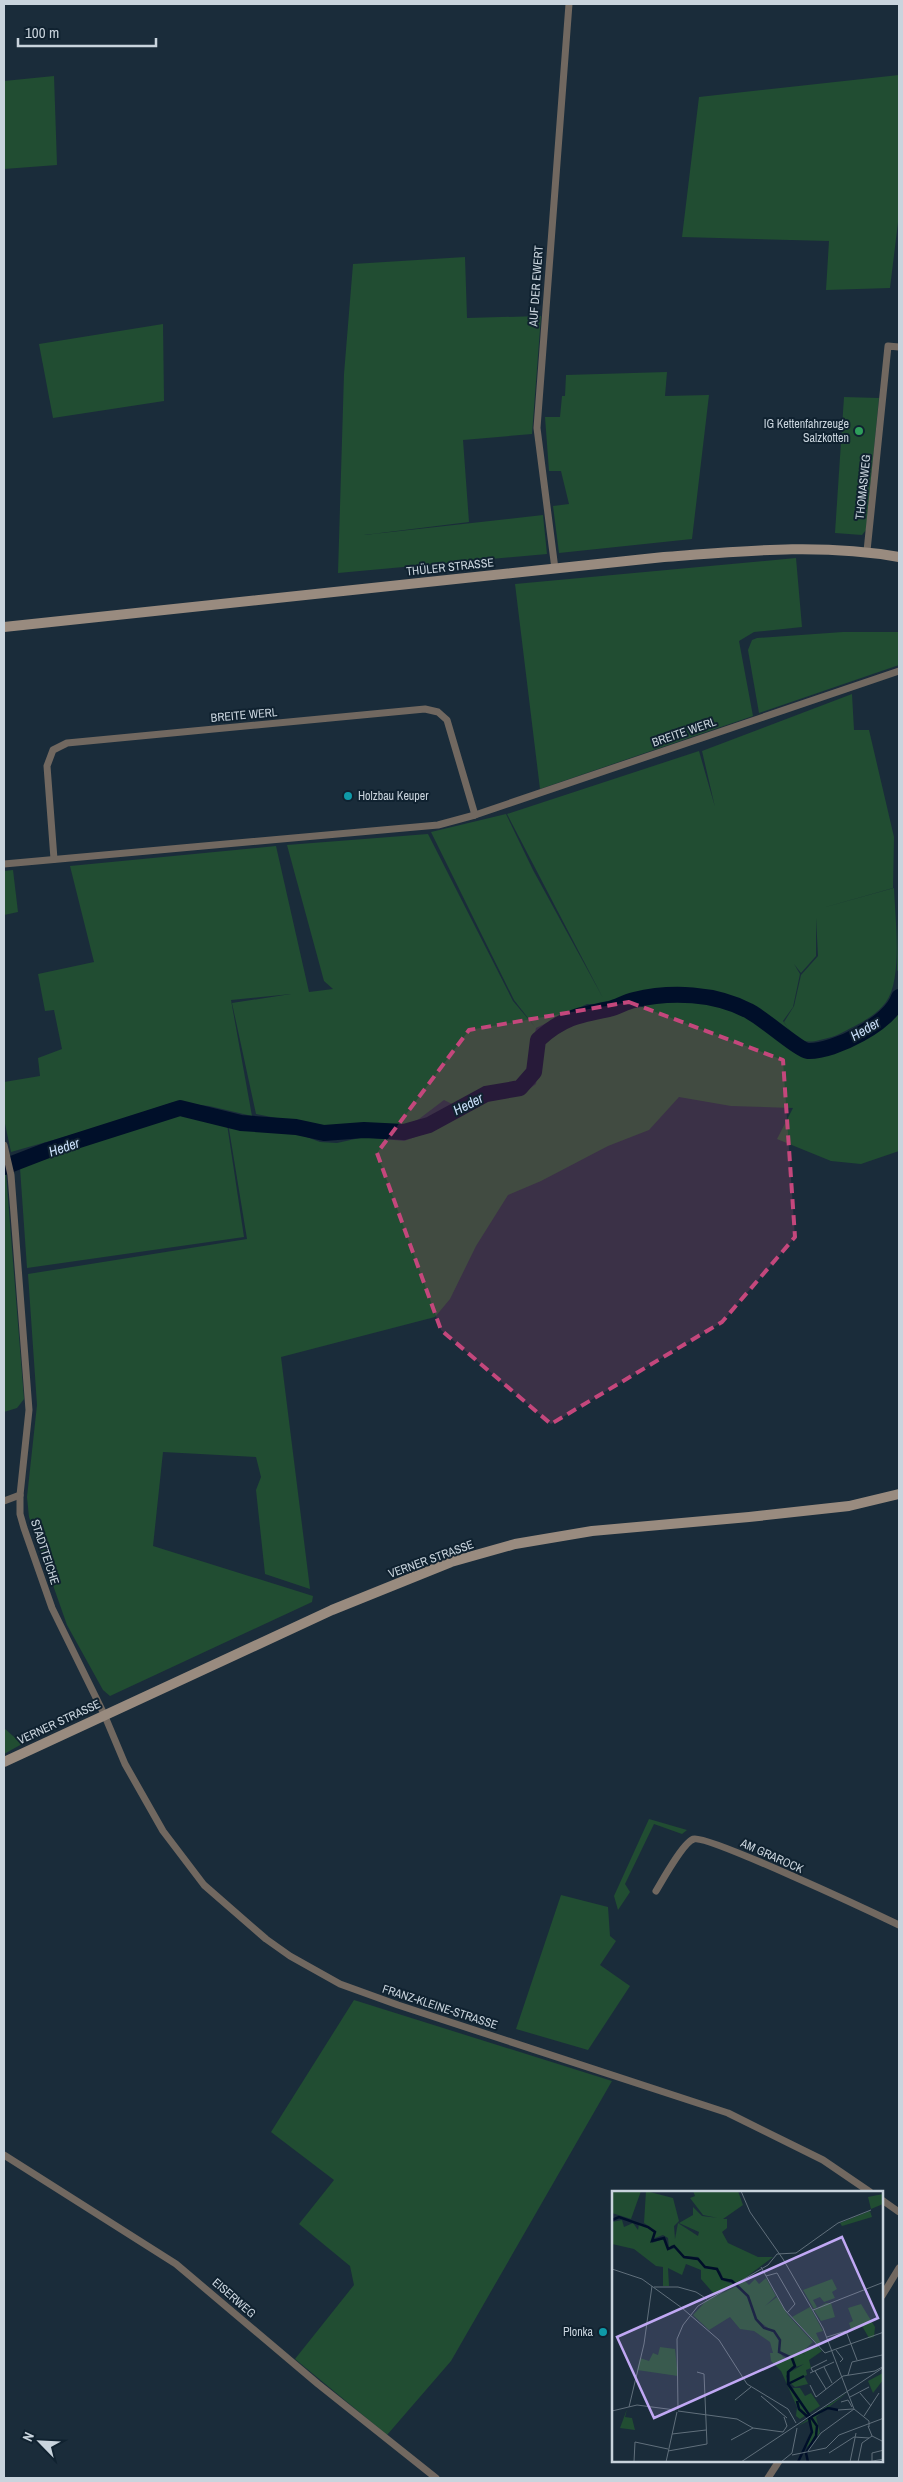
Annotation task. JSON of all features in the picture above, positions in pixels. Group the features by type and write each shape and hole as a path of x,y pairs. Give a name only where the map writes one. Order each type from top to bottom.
{"main road":[{"name":"THÜLER STRASSE","path":"4,627 555,569 765,549 816,548 867,552 899,557"},
{"name":"VERNER STRASSE","path":"4,1762 104,1714 332,1610 451,1562 515,1544 592,1531 840,1507 899,1494"}],"street":[{"name":"AUF DER EWERT","path":"555,569 537,428 569,4"},
{"name":"THOMASWEG","path":"867,552 888,346 899,347"},
{"name":"BREITE WERL","path":"4,864 438,825 475,815 899,671"},
{"name":"BREITE WERL","path":"54,859 47,766 53,750 68,743 425,709 438,712 447,720 475,815"},
{"name":"STADTTEICHE","path":"4,1145 11,1175 29,1410 20,1495 20,1514 52,1608 104,1714"},
{"path":"4,1502 20,1495"},
{"name":"FRANZ-KLEINE-STRASSE","path":"104,1714 126,1764 152,1814 187,1865 204,1885 244,1922 290,1956 340,1984 367,1994 728,2114 823,2160 869,2191"},
{"name":"AM GRAROCK","path":"656,1891 685,1847 691,1840 698,1838 730,1850 899,1925"},
{"name":"EISERWEG","path":"4,2154 176,2264 318,2384 436,2478"},
{"path":"883,2201 899,2212"},
{"path":"883,2294 899,2268"},
{"path":"768,2478 778,2462"}],"highlighted area":[{"path":"629,1002 783,1060 795,1237 722,1322 551,1424 441,1330 377,1153 469,1030"}],"green space":[{"path":"899,75 899,214 890,288 826,290 829,241 682,237 699,97"},
{"path":"54,76 57,165 4,169 4,81"},
{"path":"465,257 467,318 541,316 532,434 463,440 469,522 364,535 543,515 547,554 338,573 344,374 353,264"},
{"path":"163,324 164,401 53,418 39,344"},
{"path":"667,372 665,396 709,395 692,539 559,553 553,506 569,504 561,471 549,471 545,417 560,417 562,396 565,396 566,375"},
{"path":"844,397 879,398 866,530 862,535 835,533"},
{"path":"796,558 802,627 754,632 739,641 753,716 540,789 515,584"},
{"path":"843,632 899,632 899,665 759,713 748,650 752,640 757,638"},
{"path":"852,694 854,730 869,730 894,837 893,888 815,910 894,888 897,947 895,979 891,992 883,1006 862,1022 835,1036 811,1042 801,1040 792,1034 797,1041 791,1048 773,1033 792,1050 805,1055 835,1050 870,1035 899,1009 899,1151 861,1164 831,1161 777,1139 793,1108 731,1106 679,1097 649,1130 608,1146 541,1181 508,1195 476,1246 450,1299 435,1317 281,1357 310,1589 265,1574 256,1490 261,1477 256,1457 163,1452 153,1546 313,1596 312,1602 110,1696 103,1690 67,1625 29,1517 27,1497 37,1405 28,1274 247,1239 228,1123 237,1127 296,1133 320,1142 337,1143 364,1137 404,1141 435,1130 487,1100 525,1092 536,1084 542,1046 552,1034 564,1027 593,1016 650,1006 587,1004 536,1028 529,1064 520,1080 489,1088 452,1104 444,1100 419,1119 405,1126 366,1124 327,1128 256,1114 232,1003 291,994 231,1000 252,1116 209,1106 174,1102 92,1129 11,1152 4,1119 4,1082 40,1076 38,1058 62,1049 54,1010 45,1011 38,974 94,962 70,866 276,846 309,992 333,989 324,981 287,845 428,834 513,1001 535,1027 514,1000 431,832 506,814 533,870 603,998 507,814 699,751 715,807 702,751","holes":["816,918 818,956 801,975 794,1006 784,1022 790,1031 783,1021 793,1007 800,974 794,964 801,973 816,956"]},
{"path":"899,854 899,969 897,971"},
{"path":"13,870 18,912 4,915 4,871"},
{"path":"180,1113 227,1124 244,1237 27,1268 20,1168"},
{"path":"6,1174 24,1399 17,1408 4,1412 4,1176"},
{"path":"4,1728 22,1744 4,1754"},
{"path":"649,1819 687,1830 682,1834 654,1824 625,1884 630,1892 618,1910 614,1896"},
{"path":"561,1895 608,1907 610,1936 616,1941 600,1965 630,1986 588,2050 516,2029"},
{"path":"354,2000 612,2081 451,2361 387,2435 295,2359 354,2285 350,2266 299,2224 334,2180 271,2132"}],"waterway":[{"name":"Heder","path":"4,1167 48,1150 180,1108 241,1123 296,1127 324,1133 364,1130 404,1132 429,1125 486,1094 520,1088 534,1072 538,1040 563,1022 571,1018 648,997 693,995 722,1000 749,1011 808,1051 832,1047 874,1026 894,1007 899,997"}],"place":[{"name":"IG Kettenfahrzeuge Salzkotten","path":"859,431"},
{"name":"Holzbau Keuper","path":"348,796"},
{"name":"Plonka","path":"603,2332"}]}
